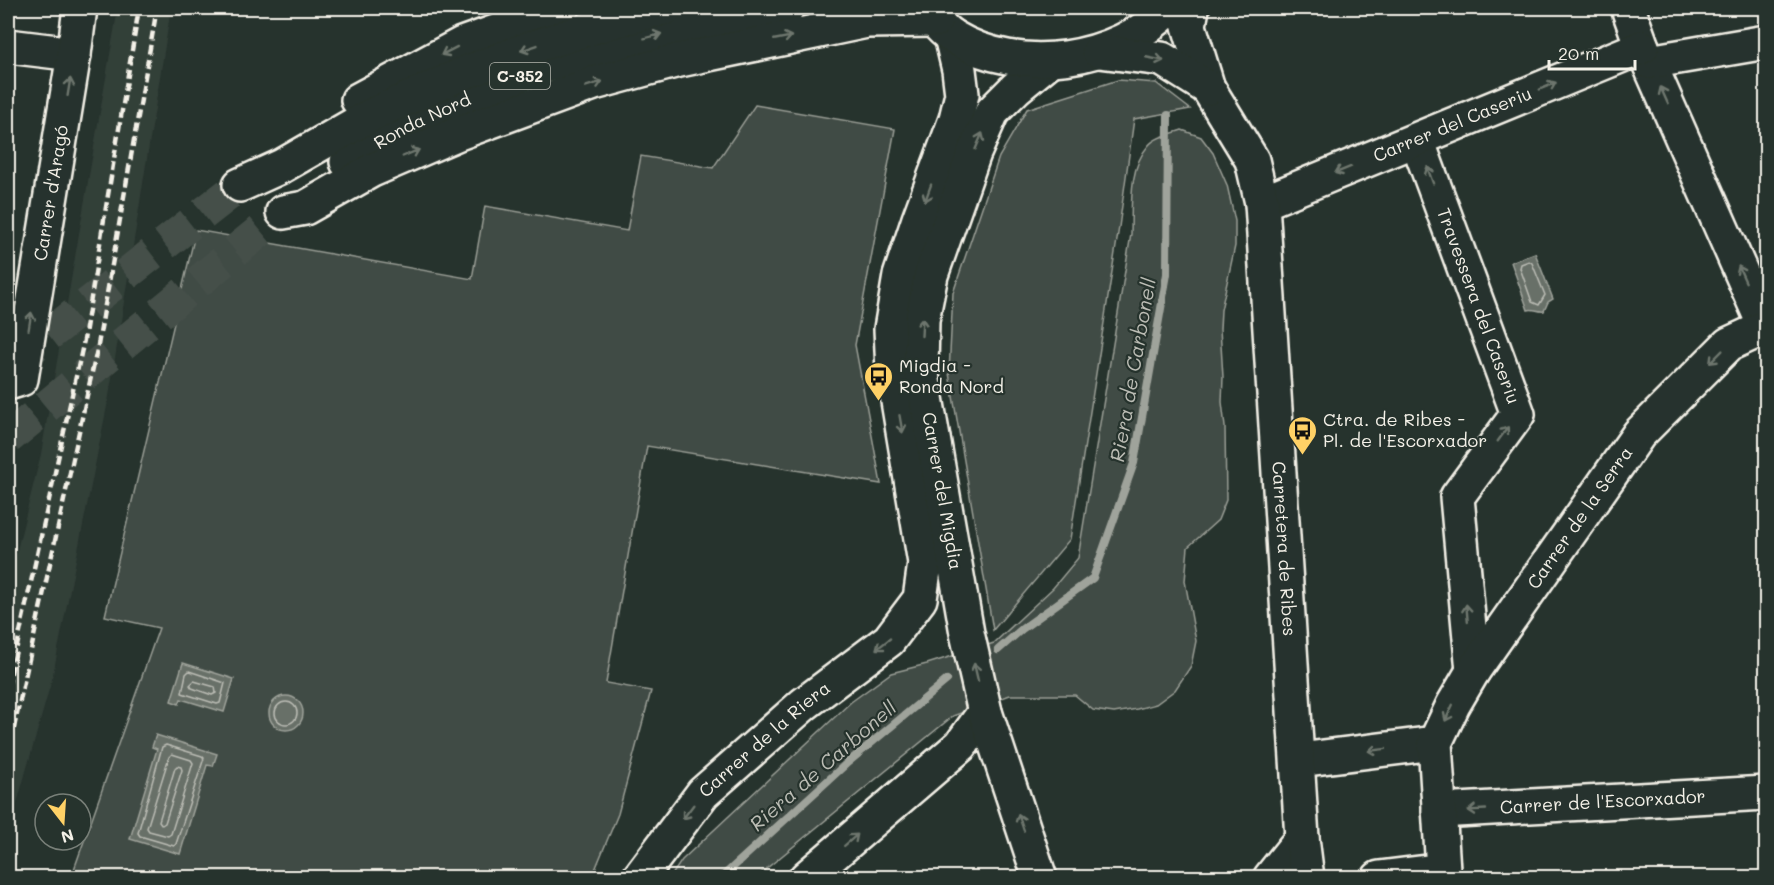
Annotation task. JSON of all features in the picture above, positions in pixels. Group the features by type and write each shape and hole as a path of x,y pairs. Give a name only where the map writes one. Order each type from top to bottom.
{"main road":[{"name":"Carrer d'Aragó","path":"14,381 74,54 80,8"},
{"name":"Ronda Nord","path":"562,8 462,44 420,65 352,103 270,154 240,185 282,166 371,115 464,73 529,48 611,22 666,8"},
{"name":"Ronda Nord","path":"787,8 695,24 538,68 406,127 297,191 283,212 305,208 372,170 456,134 594,84 675,61 867,21 937,21"},
{"path":"937,21 972,47 1019,59 1050,60 1097,51 1122,42 1139,33 1169,8"},
{"name":"Carretera de Ribes","path":"1192,8 1190,26 1208,88 1252,160 1262,203 1299,760 1302,838 1307,878"},
{"path":"1628,8 1766,328"},
{"name":"Carrer del Migdia","path":"913,609 925,563 893,371 891,329 900,276 956,119 962,94 960,70 937,21"},
{"name":"Carrer del Caseriu","path":"1262,203 1417,140 1646,54 1767,42"},
{"path":"8,46 74,54"},
{"name":"Carretera de Ribes","path":"1097,51 1162,58 1208,88"},
{"name":"Carrer del Migdia","path":"1040,878 985,712 967,633 921,369 922,320 931,275 974,153 992,112 1016,88 1050,60"},
{"name":"Travessera del Caseriu","path":"1417,140 1518,414 1457,497 1473,671"},
{"name":"Carrer de la Serra","path":"1435,743 1453,705 1473,671 1639,434 1729,344 1766,328"},
{"path":"913,609 931,618 953,624 967,633"},
{"name":"Carrer de la Riera","path":"639,878 703,793 804,704 889,640 913,609"},
{"path":"806,878 961,745 985,712"},
{"path":"1299,760 1435,743 1445,874 1379,878"},
{"name":"Carrer de l'Escorxador","path":"1439,812 1767,793"},
{"path":"1270,878 1302,838"}],"shaded area":[{"path":"118,8 171,8 109,396 52,679 8,835 8,586 41,454"},
{"path":"1118,80 1156,83 1190,109 1134,119 1070,539 993,630 949,373 953,293 999,157 1027,109"},
{"path":"755,105 895,129 855,345 881,484 647,446 606,683 651,691 618,814 592,877 71,878 80,852 93,852 93,816 159,628 105,616 196,230 472,279 485,206 627,231 641,156 713,168"},
{"path":"1182,130 1201,137 1213,153 1227,185 1235,221 1235,246 1221,310 1220,329 1226,500 1218,520 1188,547 1185,581 1196,641 1191,666 1175,690 1156,704 1114,713 1093,710 1075,695 1010,695 953,716 756,877 670,878 682,860 851,702 891,673 994,643 1053,588 1078,558 1131,234 1134,177 1142,155 1151,143 1163,136"}],"water":[{"path":"1535,253 1553,299 1548,302 1544,311 1528,310 1511,262"},
{"path":"183,663 234,679 224,712 181,699 179,704 171,701"},
{"path":"286,696 298,701 303,713 298,725 286,730 274,725 269,713 274,701"},
{"path":"156,735 217,754 213,766 207,765 180,854 130,839 157,749 152,747"}],"waterway":[{"name":"Riera de Carbonell","path":"998,650 1022,629 1093,578 1134,463 1167,274 1168,115"},
{"name":"Riera de Carbonell","path":"721,878 846,764 947,680"}],"tunnel":[{"path":"10,365 240,185"},
{"path":"8,438 283,212"}],"railway":[{"path":"8,687 84,340 139,8"},
{"path":"8,755 98,345 157,8"}],"place":[{"name":"Migdia - Ronda Nord","path":"878,402"},
{"name":"Ctra. de Ribes - Pl. de l'Escorxador","path":"1302,456"}]}
